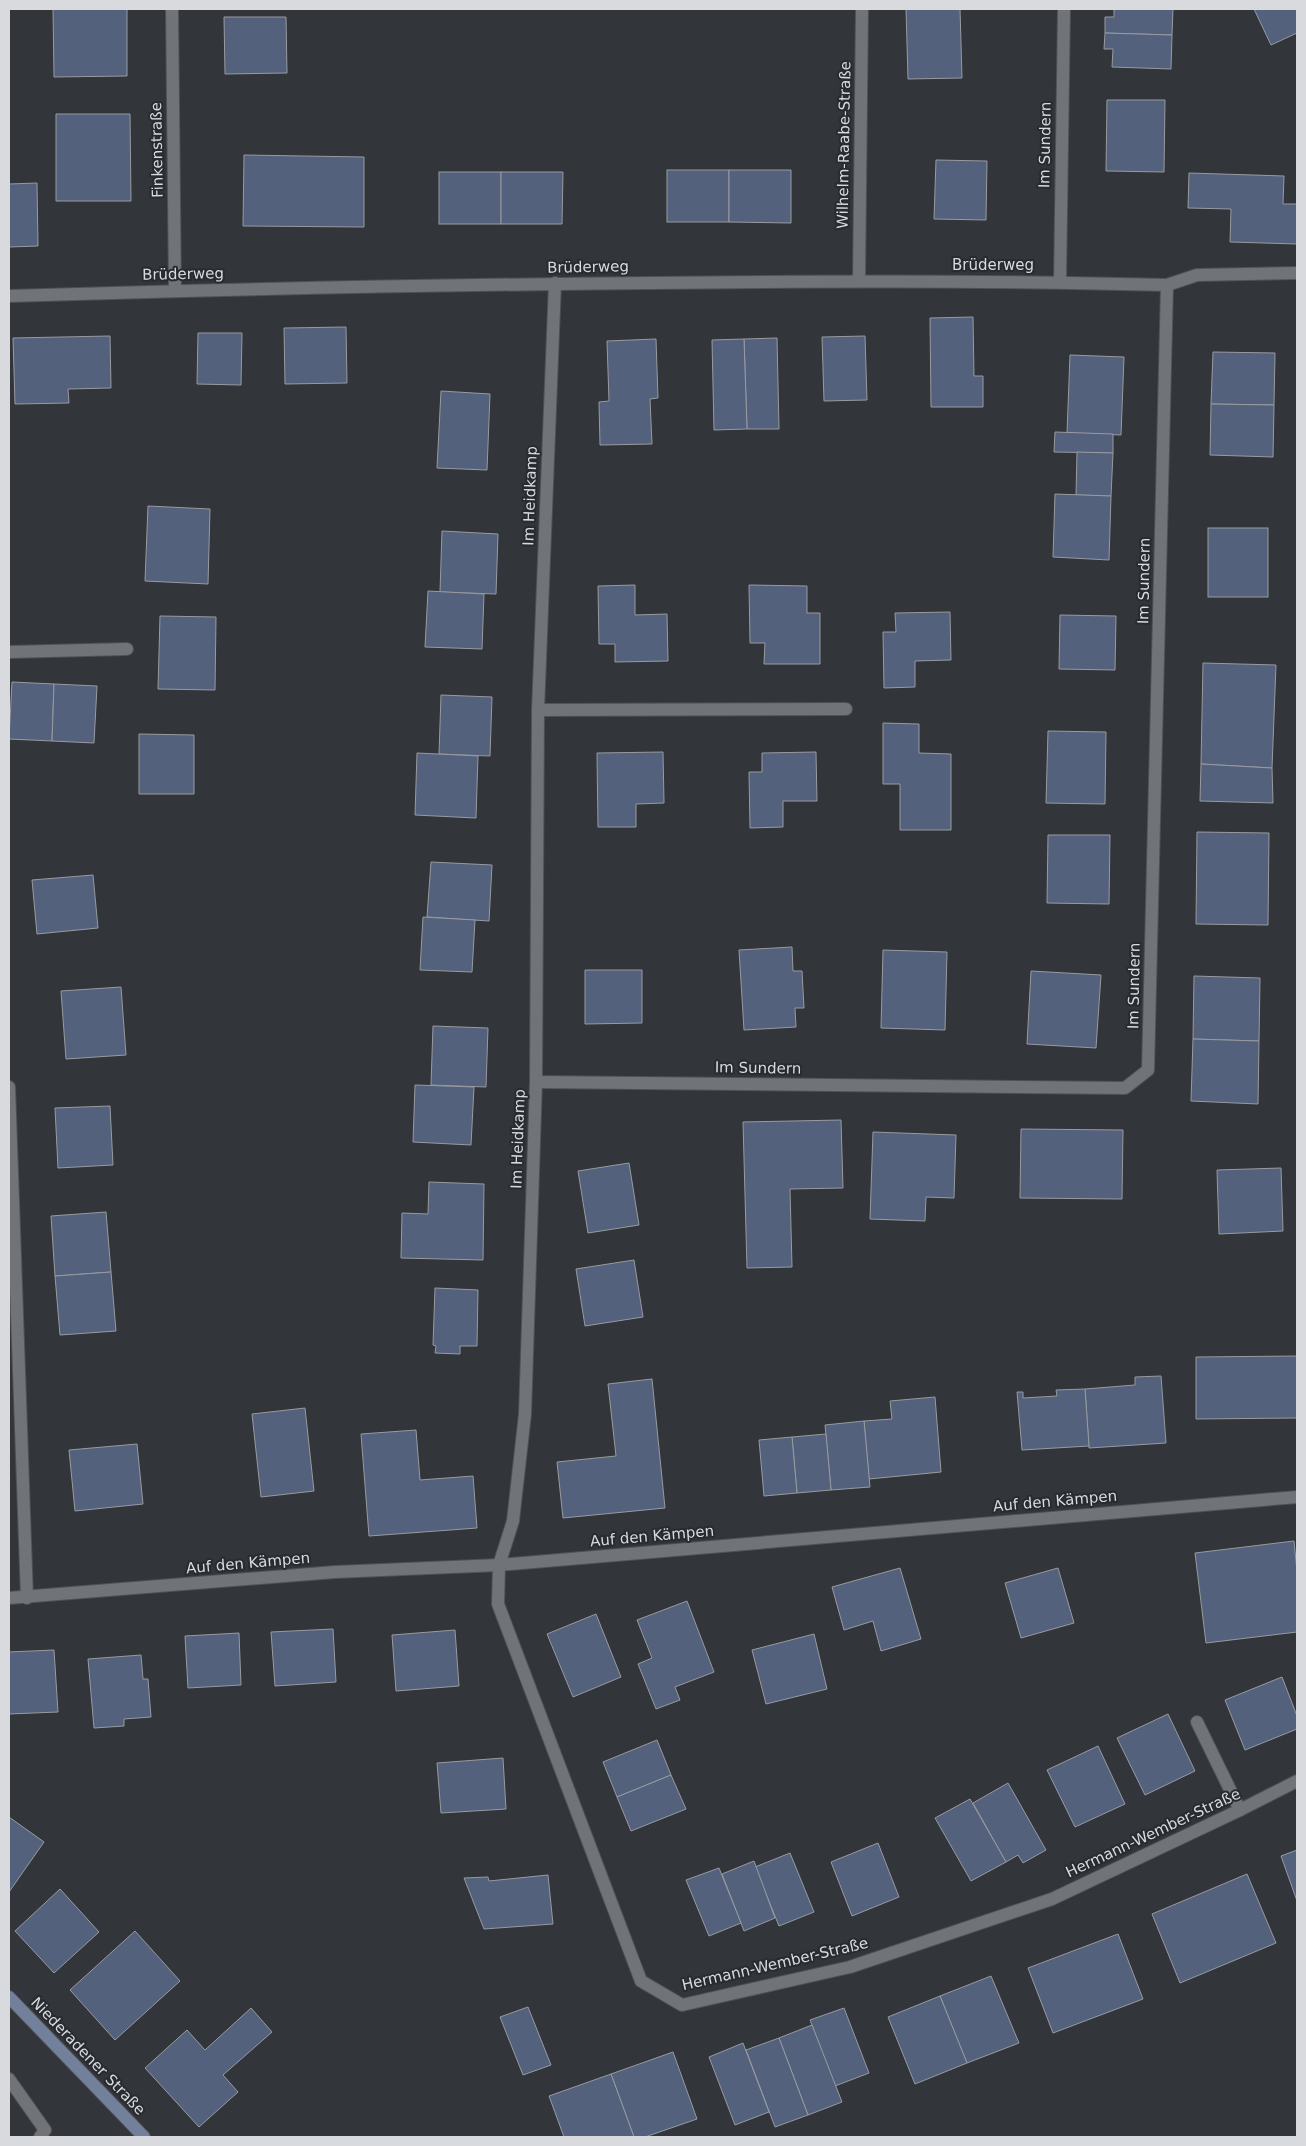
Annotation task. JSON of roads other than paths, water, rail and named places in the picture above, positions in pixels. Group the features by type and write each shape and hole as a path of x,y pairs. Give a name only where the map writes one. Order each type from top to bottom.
{"street":[{"name":"Finkenstraße","path":"172,9 175,290"},
{"name":"Wilhelm-Raabe-Straße","path":"859,281 862,9"},
{"name":"Im Sundern","path":"1060,282 1064,9"},
{"path":"1167,285 1197,275 1297,273"},
{"name":"Brüderweg","path":"9,296 175,290 555,283 859,281 1060,282 1167,285"},
{"name":"Im Heidkamp","path":"499,1566 513,1521 525,1414 536,1082 538,710 555,283"},
{"name":"Im Sundern","path":"536,1082 1125,1088 1148,1070 1167,285"},
{"path":"9,652 127,649"},
{"path":"538,710 846,709"},
{"path":"9,1087 28,1598"},
{"name":"Auf den Kämpen","path":"9,1598 28,1598 335,1572 499,1566 1297,1497"},
{"name":"Hermann-Wember-Straße","path":"499,1566 498,1604 641,1981 682,2005 850,1967 1052,1899 1297,1781"},
{"path":"1197,1722 1240,1810"},
{"name":"Niederadener Straße","path":"9,1997 144,2137"},
{"path":"9,2079 45,2130 40,2137"}]}
